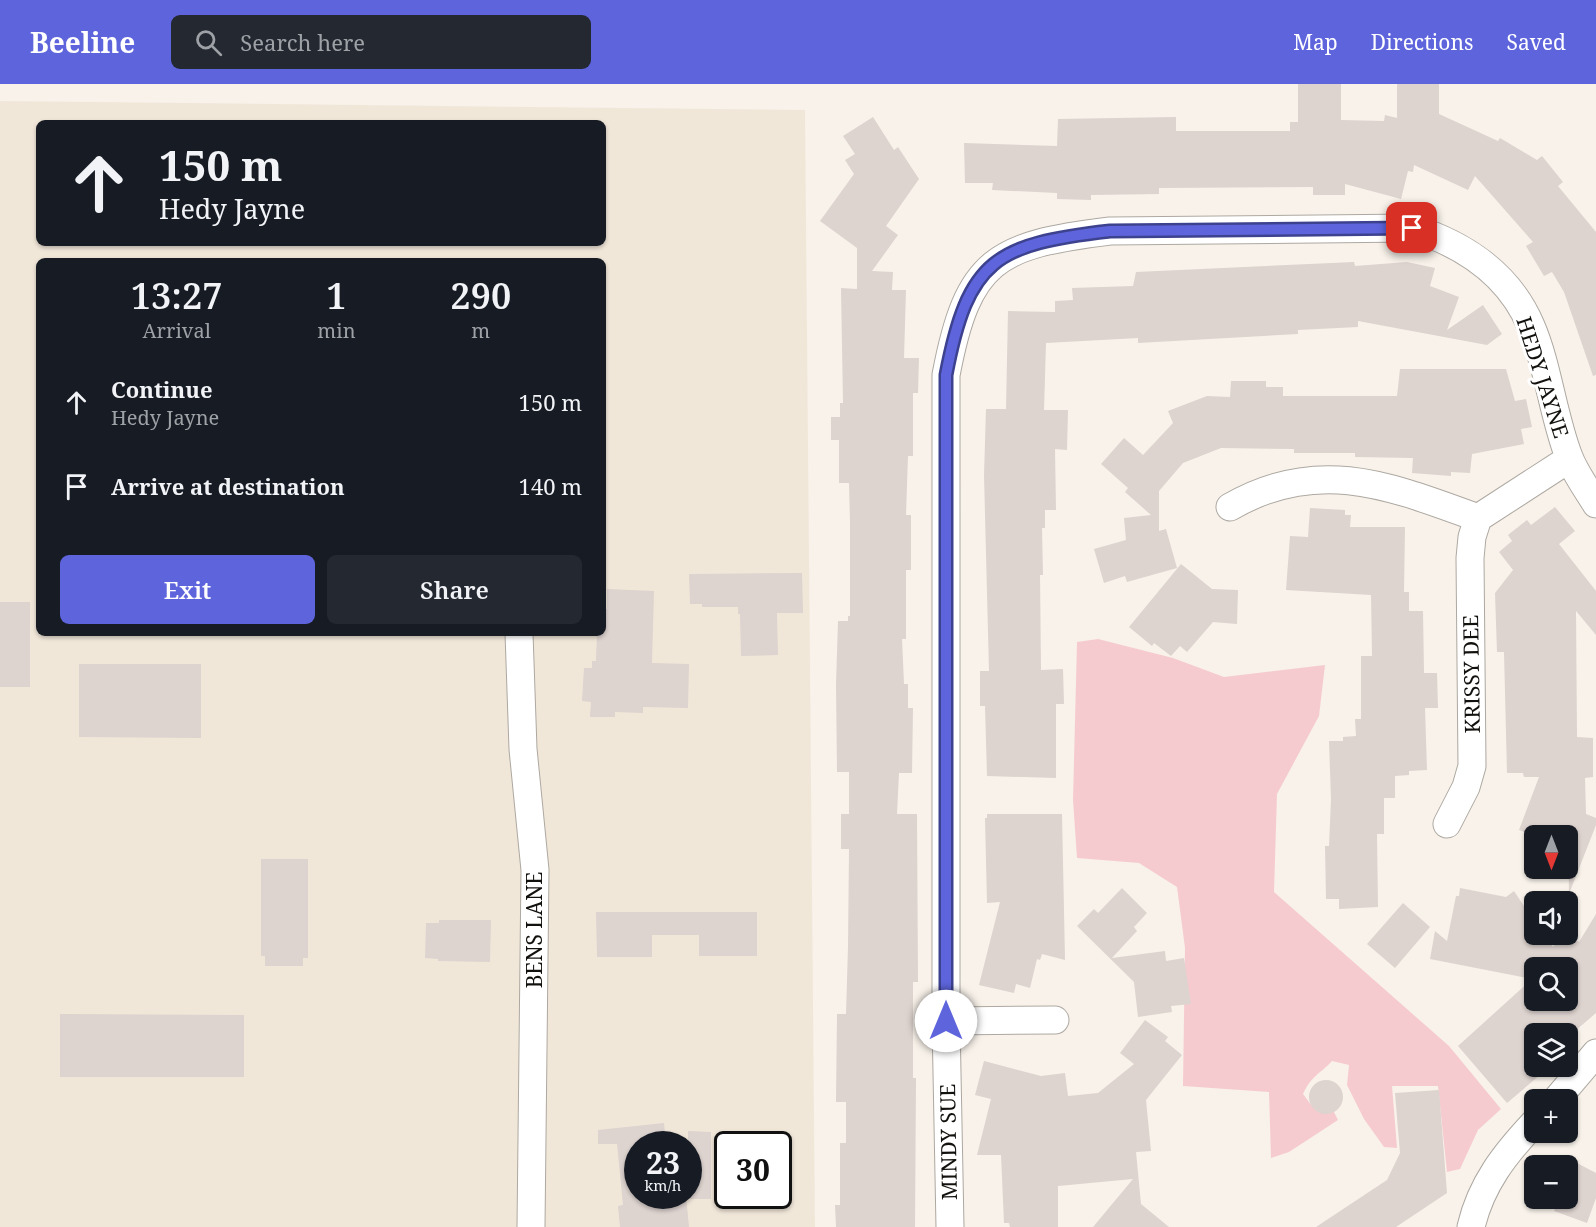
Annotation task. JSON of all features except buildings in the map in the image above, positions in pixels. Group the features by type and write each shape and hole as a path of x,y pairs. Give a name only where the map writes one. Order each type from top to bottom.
{"street":[{"name":"HEDY JAYNE","path":"946,402 946,375 960,314 975,284 988,267 1008,253 1070,236 1110,231 1412,228 1440,237 1469,252 1488,267 1519,304 1531,326 1569,459 1596,504"},
{"name":"MINDY SUE","path":"946,402 946,1021 950,1227"},
{"path":"1230,507 1277,485 1330,480 1364,482 1408,492 1478,519 1569,459"},
{"name":"KRISSY DEE","path":"1447,824 1466,787 1472,766 1470,558 1472,537 1478,519"},
{"name":"BENS LANE","path":"519,636 523,748 535,870 531,1227"},
{"path":"946,1021 1055,1020"},
{"path":"1565,1089 1596,1053"},
{"path":"1471,1227 1488,1178 1524,1134"}],"shaded area":[{"path":"0,101 805,110 815,1227 0,1227"},
{"path":"1098,639 1173,658 1224,677 1325,665 1319,716 1277,794 1274,892 1449,1046 1501,1109 1478,1130 1460,1169 1447,1172 1438,1086 1392,1086 1397,1148 1384,1147 1364,1119 1347,1085 1349,1065 1332,1061 1313,1079 1303,1094 1312,1106 1333,1110 1338,1120 1289,1152 1271,1158 1269,1092 1183,1086 1185,948 1177,887 1139,863 1077,858 1073,800 1077,642"}],"route":[{"path":"946,1021 946,375 960,314 975,284 988,267 1008,253 1034,244 1070,236 1110,231 1412,228"}]}
